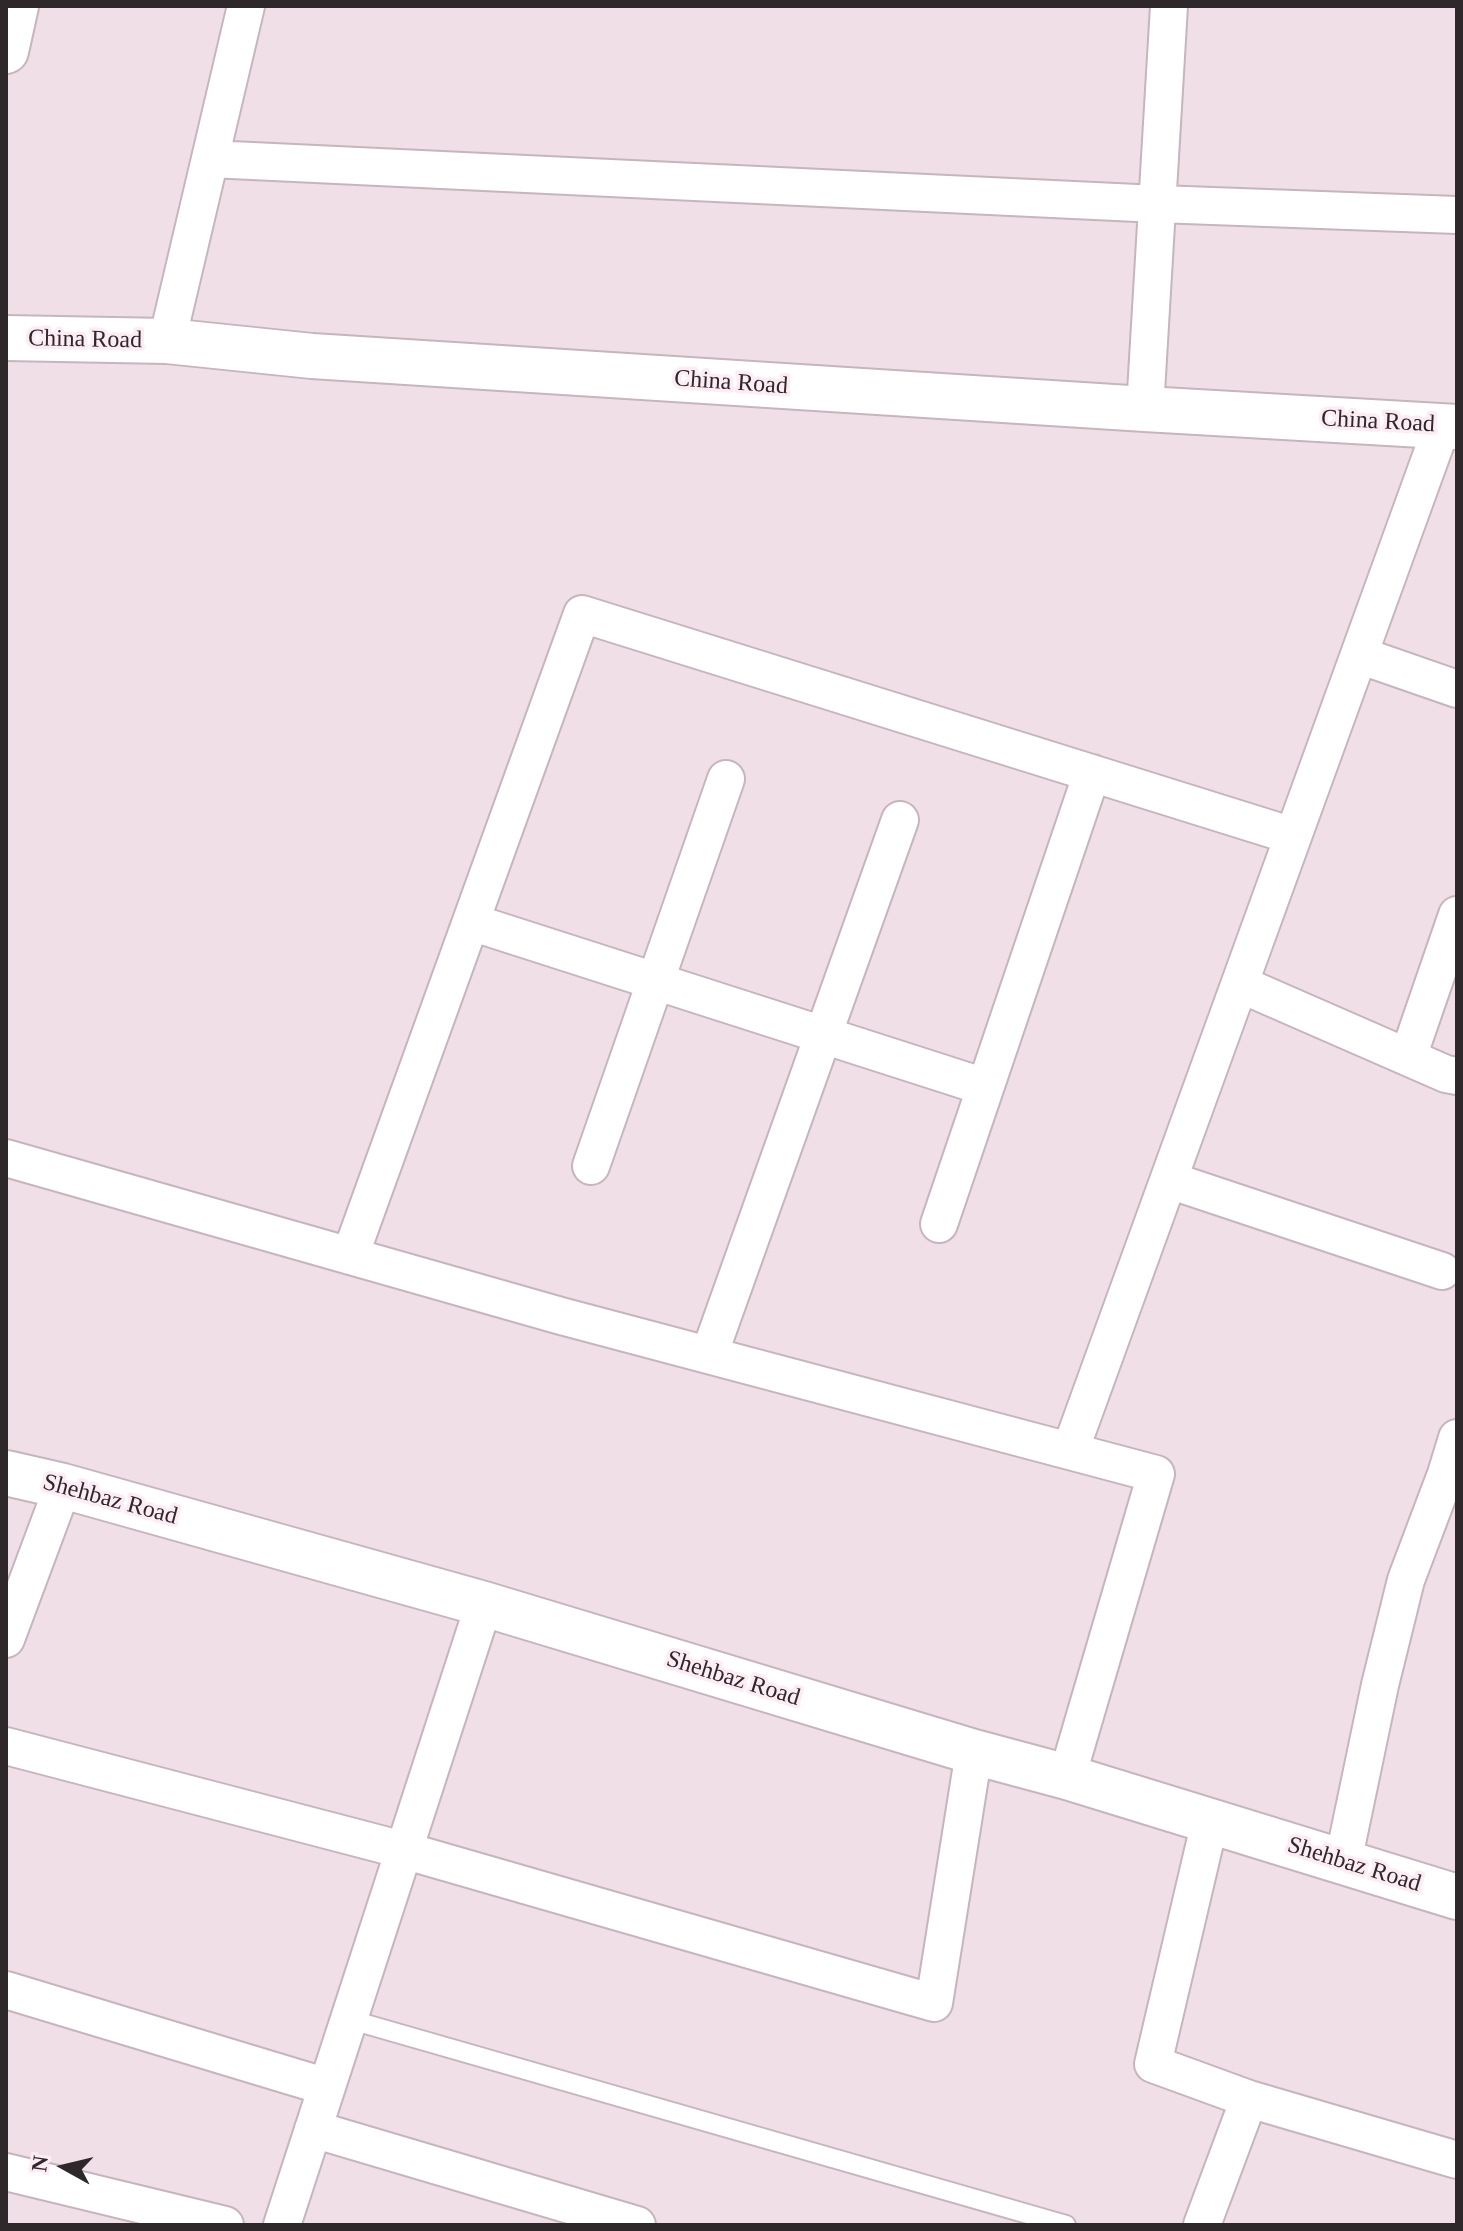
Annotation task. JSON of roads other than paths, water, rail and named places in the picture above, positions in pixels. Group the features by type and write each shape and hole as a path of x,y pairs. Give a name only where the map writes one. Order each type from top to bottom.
{"street":[{"path":"6,51 16,6"},
{"path":"167,341 246,6"},
{"path":"1145,409 1169,6"},
{"path":"210,159 1158,204 1457,215"},
{"name":"China Road","path":"6,338 167,341 312,356 1449,426"},
{"path":"1070,1451 1359,655 1449,426"},
{"path":"350,1256 582,614 1293,836"},
{"path":"1359,655 1457,689"},
{"path":"939,1224 1092,773"},
{"path":"591,1166 726,779"},
{"path":"709,1355 900,820"},
{"path":"1408,1057 1457,915"},
{"path":"471,922 985,1087"},
{"path":"1240,984 1457,1076"},
{"path":"6,1158 709,1355 1156,1474 1067,1777"},
{"path":"1169,1180 1442,1271"},
{"path":"1343,1862 1380,1685 1406,1580 1457,1438"},
{"name":"Shehbaz Road","path":"6,1473 63,1486 484,1604 974,1752 1067,1777 1457,1897"},
{"path":"6,1639 63,1486"},
{"path":"282,2225 484,1604"},
{"path":"6,1746 403,1850 934,2003 974,1752"},
{"path":"1210,1821 1153,2064 1249,2099 1457,2160"},
{"path":"6,1990 327,2087"},
{"path":"1202,2225 1249,2099"},
{"path":"313,2129 637,2225"},
{"path":"6,2172 225,2225"}],"lane":[{"path":"348,2019 1066,2225"}]}
